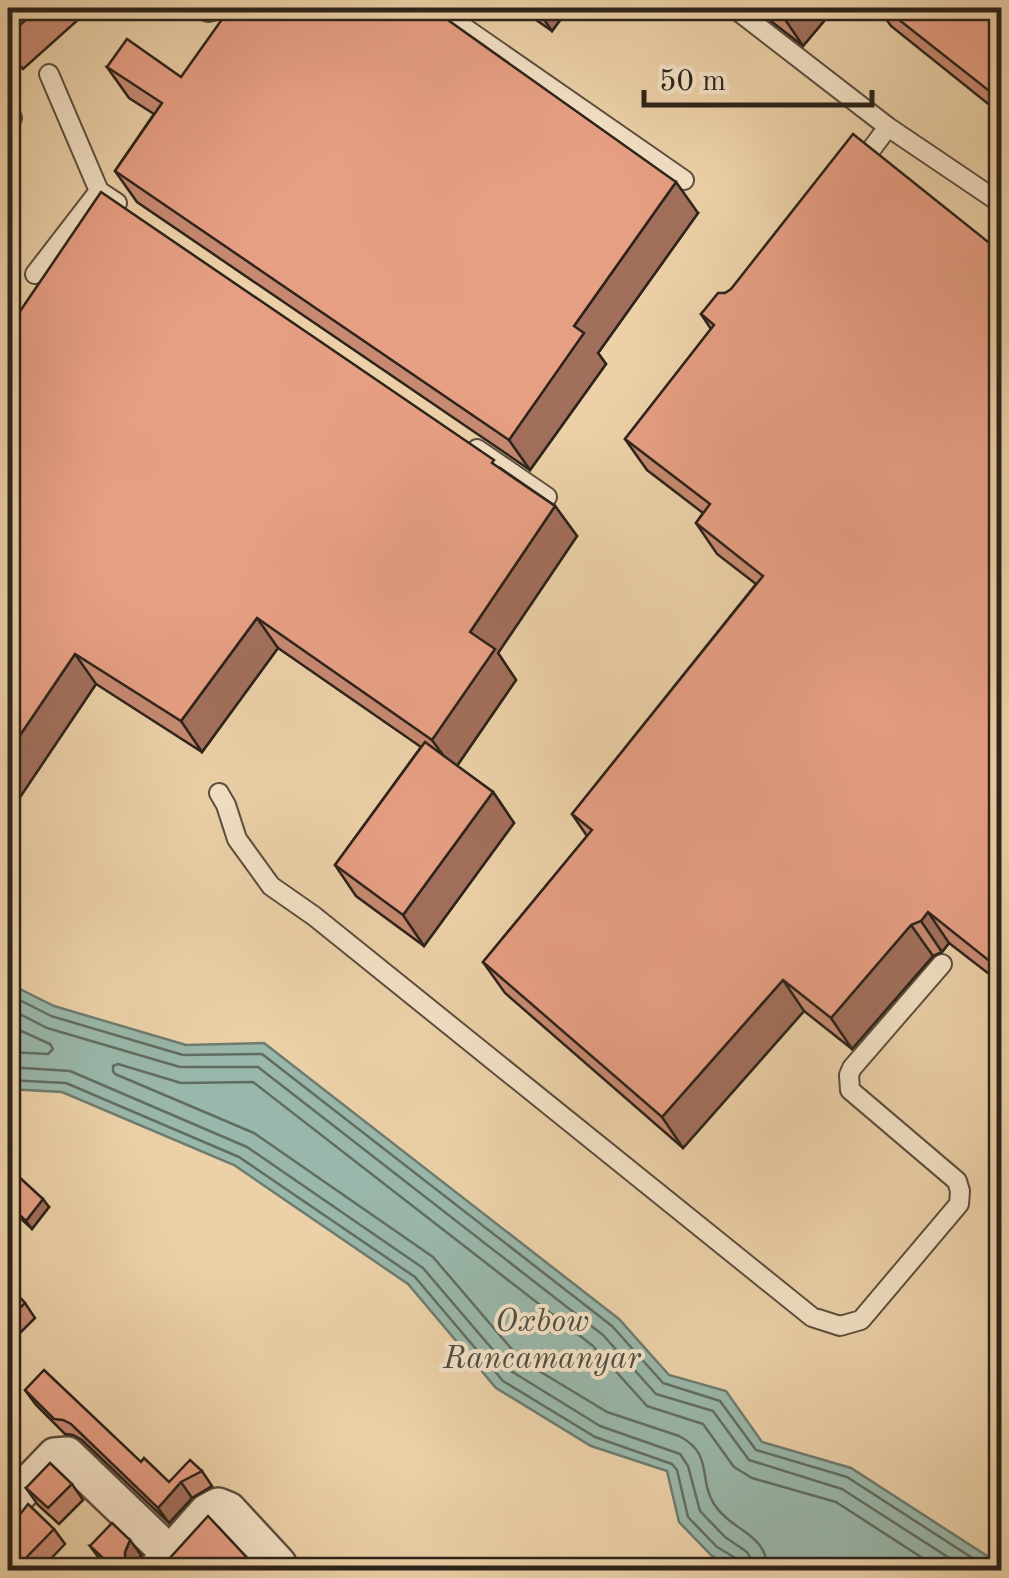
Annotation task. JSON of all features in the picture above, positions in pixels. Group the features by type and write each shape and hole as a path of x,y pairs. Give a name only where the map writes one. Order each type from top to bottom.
{"street":[{"path":"8,1505 55,1456 67,1455 163,1562 207,1512 218,1506 228,1510 278,1564"}],"lane":[{"path":"197,8 208,12 224,8"},
{"path":"436,8 684,180"},
{"path":"734,8 888,127 1002,204"},
{"path":"49,74 99,191 131,213"},
{"path":"846,182 888,127"},
{"path":"36,274 99,191"},
{"path":"467,442 547,497"},
{"path":"219,793 237,839 271,886 314,916 812,1317 840,1326 860,1320 959,1204 957,1181 850,1090 849,1076 942,964"}],"water":[{"name":"Oxbow Rancamanyar","path":"8,983 54,1006 186,1045 264,1043 619,1319 669,1375 726,1391 762,1442 851,1468 1001,1565 1001,1570 737,1570 711,1555 679,1522 667,1471 591,1446 496,1388 408,1284 234,1165 62,1092 8,1089"}],"building":[{"path":"8,8 39,8 8,36"},
{"path":"230,8 431,8 676,182 574,326 584,333 509,440 115,171 162,103 107,67 127,39 181,77"},
{"path":"884,8 1002,8 1002,101"},
{"path":"853,134 1002,253 1002,971 928,912 911,925 831,1018 783,980 662,1117 483,962 592,830 572,814 763,576 696,523 710,504 625,439 714,325 701,314 718,293 731,289"},
{"path":"101,192 494,460 492,463 555,506 470,632 495,649 432,740 257,618 181,721 75,654 8,753 8,329"},
{"path":"425,742 493,792 403,915 335,865"},
{"path":"18,1176 43,1199 26,1221 8,1204 8,1186"},
{"path":"8,1285 25,1303 8,1320"},
{"path":"44,1370 141,1462 144,1458 169,1482 190,1460 202,1471 181,1482 158,1508 71,1424 54,1419 25,1390"},
{"path":"50,1463 72,1484 48,1508 26,1488"},
{"path":"28,1504 54,1529 14,1570 8,1570 8,1530"},
{"path":"208,1516 253,1564 277,1570 159,1570"},
{"path":"112,1523 130,1540 125,1561 131,1570 116,1570 90,1546"}]}
